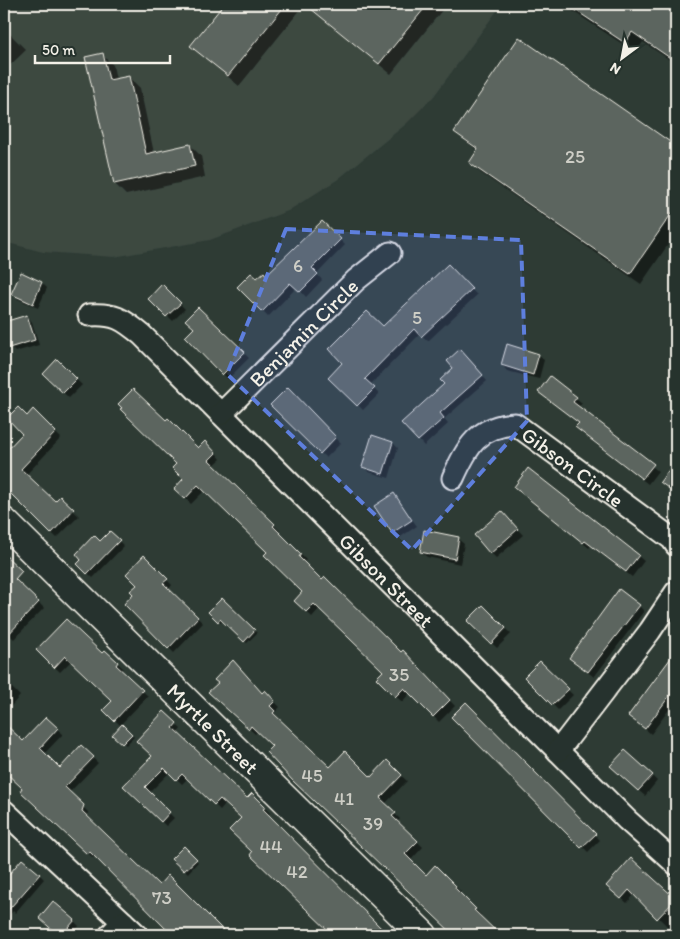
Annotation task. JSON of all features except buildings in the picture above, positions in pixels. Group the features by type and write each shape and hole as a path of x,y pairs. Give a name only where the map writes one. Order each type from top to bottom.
{"street":[{"name":"Benjamin Circle","path":"221,414 356,280 390,253"},
{"name":"Gibson Street","path":"89,315 107,313 125,321 221,414 627,820 676,864"},
{"name":"Gibson Circle","path":"453,478 465,452 481,435 494,426 515,424 672,539 676,545"},
{"name":"Myrtle Street","path":"4,522 423,935"},
{"path":"558,751 650,631 676,592"},
{"path":"4,812 124,931"}],"highlighted area":[{"path":"286,229 521,240 527,421 412,550 227,374"}],"shaded area":[{"path":"4,4 502,4 434,96 405,125 337,180 288,211 210,240 114,257 43,252 4,242"}]}
